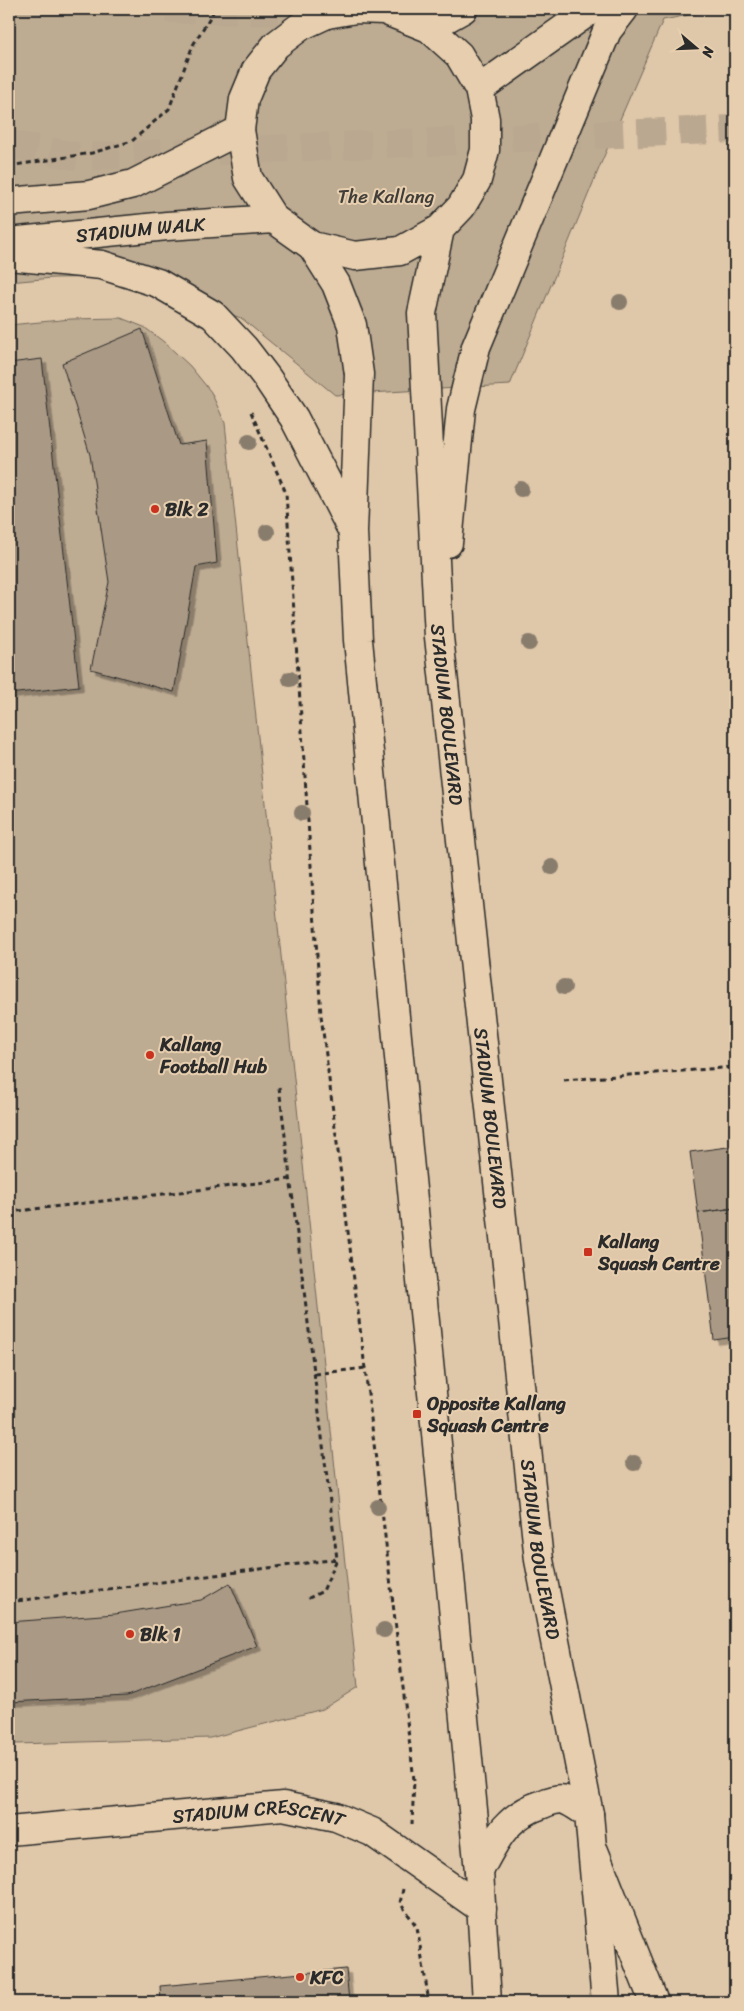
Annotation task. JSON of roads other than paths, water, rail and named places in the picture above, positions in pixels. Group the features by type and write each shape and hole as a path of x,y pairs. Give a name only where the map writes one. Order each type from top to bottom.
{"street":[{"path":"356,9 384,10 429,28 459,55 479,89 485,119 485,150 477,180 461,207 440,229 400,251 355,256 312,246 274,219 248,178 240,130 244,99 256,70 276,45 301,26 327,14 356,9"},
{"path":"429,28 463,9"},
{"path":"479,89 592,9"},
{"path":"439,637 461,409 476,347 607,31 624,9"},
{"name":"STADIUM WALK","path":"9,202 89,195 133,184 240,130"},
{"name":"STADIUM WALK","path":"9,242 167,226 274,219"},
{"name":"STADIUM BOULEVARD","path":"440,229 422,313 439,637 539,1560 589,1814 594,1850 606,2002"},
{"path":"312,246 336,284 352,325 359,374 353,532 359,650 479,1871 487,2002"},
{"path":"9,256 102,265 158,283 213,315 262,370 294,418 353,532"},
{"path":"479,1871 495,1841 518,1814 551,1801 565,1800 589,1814"},
{"name":"STADIUM CRESCENT","path":"9,1831 283,1806 336,1817 372,1832 482,1909"},
{"path":"594,1850 654,2002"}],"tunnel":[{"path":"166,9 335,13"},
{"path":"385,12 480,9"},
{"path":"9,144 81,157 735,129"}],"place":[{"name":"Blk 2","path":"155,509"},
{"name":"Kallang Football Hub","path":"150,1055"},
{"name":"Kallang Squash Centre","path":"588,1252"},
{"name":"Opposite Kallang Squash Centre","path":"417,1414"},
{"name":"Blk 1","path":"130,1634"},
{"name":"KFC","path":"300,1977"}],"park label":[{"name":"The Kallang","path":"386,196"}]}
